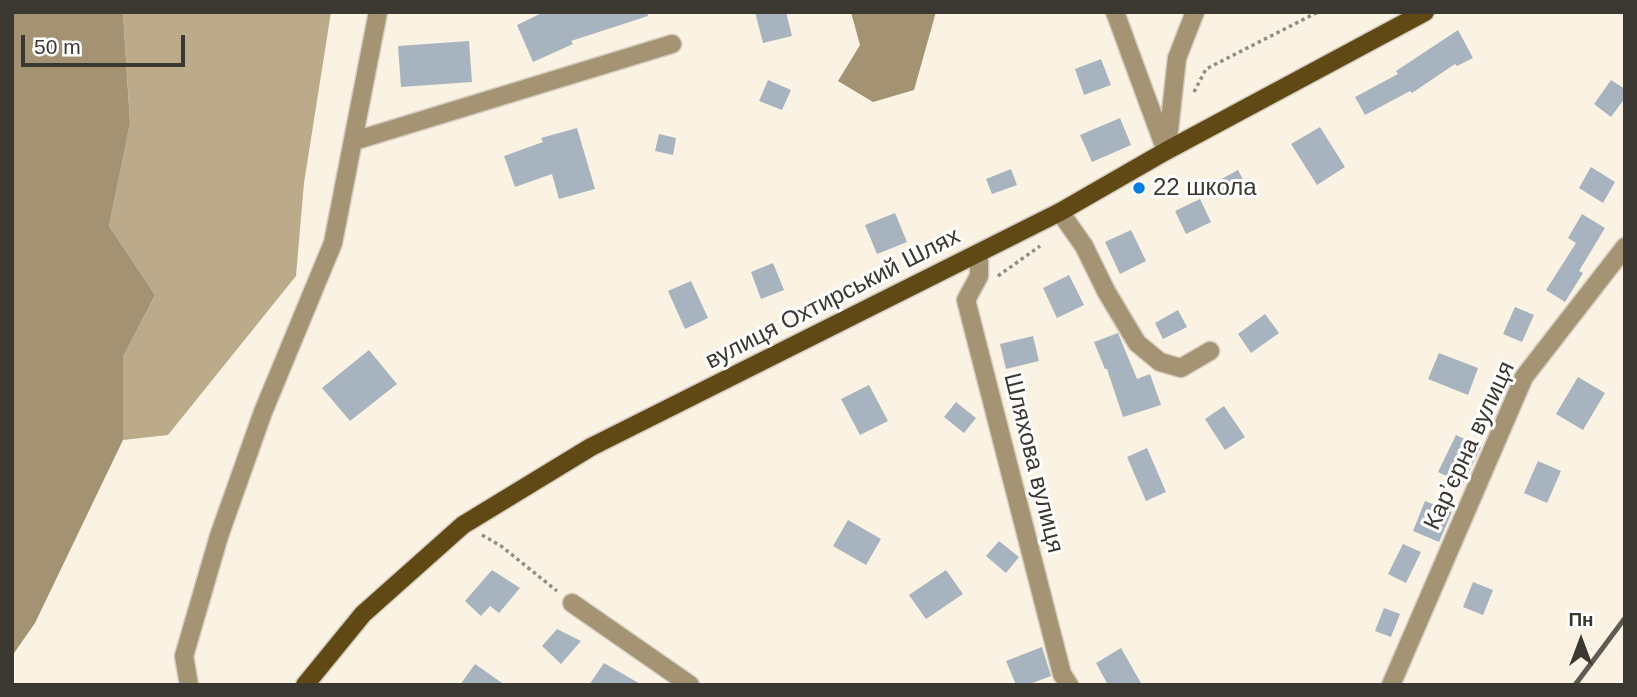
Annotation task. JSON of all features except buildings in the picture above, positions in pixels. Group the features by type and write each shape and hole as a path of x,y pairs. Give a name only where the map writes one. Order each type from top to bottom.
{"main road":[{"name":"вулиця Охтирський Шлях","path":"305,685 363,614 463,525 591,447 1060,212 1166,151 1425,12"}],"street":[{"path":"189,685 184,656 219,536 263,412 333,243 378,12"},
{"path":"1115,12 1166,151"},
{"path":"1166,151 1177,58 1195,12"},
{"path":"354,141 672,44"},
{"path":"1060,212 1084,246 1137,344 1160,362 1181,368 1210,351"},
{"name":"Карʼєрна вулиця","path":"1391,685 1524,377 1625,247"},
{"name":"Шляхова вулиця","path":"979,253 979,276 966,300 1062,674 1069,685"},
{"path":"572,603 690,685"}],"path":[{"path":"1194,92 1206,69 1318,12"},
{"path":"502,546 572,603"}],"shaded area":[{"path":"12,12 123,12 130,123 109,226 155,295 123,357 123,440 35,623 12,656"},
{"path":"123,12 331,12 304,183 296,276 168,435 123,440 123,357 155,295 109,226 130,122"},
{"path":"851,12 936,12 914,90 873,102 838,81 860,45"}],"railway":[{"path":"1575,685 1625,618"}],"place":[{"name":"22 школа","path":"1139,188"}]}
